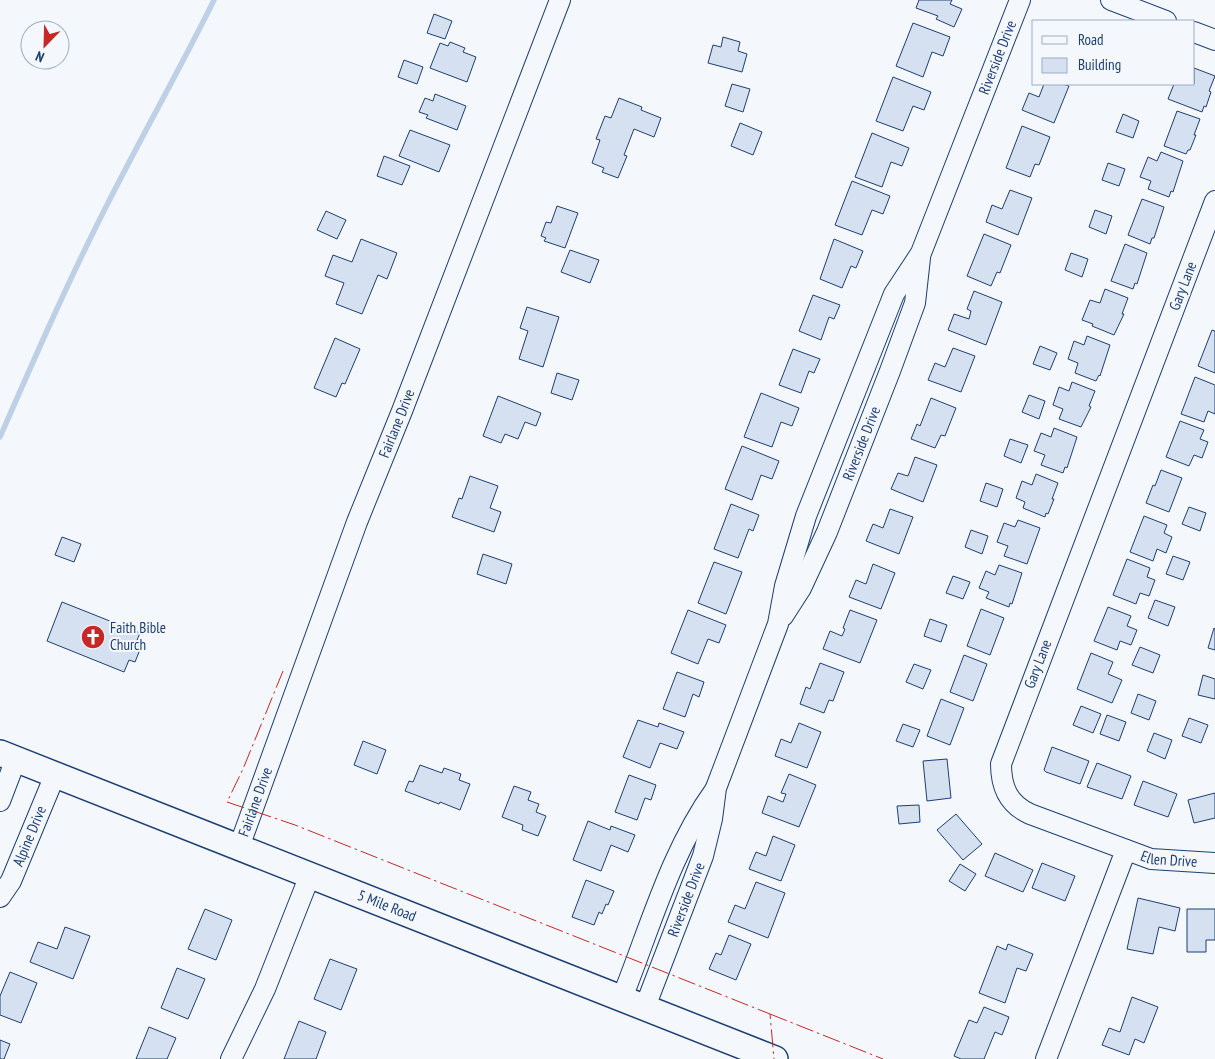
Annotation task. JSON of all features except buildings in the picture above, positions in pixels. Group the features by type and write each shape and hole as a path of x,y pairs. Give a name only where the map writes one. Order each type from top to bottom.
{"main road":[{"name":"5 Mile Road","path":"8,756 775,1059"}],"street":[{"name":"Fairlane Drive","path":"239,847 357,522 402,411 560,0"},
{"name":"Riverside Drive","path":"645,1007 703,856 712,819 716,788 778,624 785,586 806,516 894,294 921,253 1020,0"},
{"path":"1110,0 1163,20"},
{"path":"1195,32 1215,40"},
{"name":"Gary Lane","path":"1126,850 1020,810 1004,790 1001,778 1001,764 1215,201"},
{"path":"0,801 8,756"},
{"name":"Alpine Drive","path":"0,897 11,881 55,775"},
{"name":"Riverside Drive","path":"622,998 680,848 699,812 716,788"},
{"path":"1046,1059 1126,850"},
{"name":"Ellen Drive","path":"1126,850 1151,860 1215,863"},
{"path":"231,1059 265,988 310,875"}],"waterway":[{"path":"0,437 95,228 214,0"}],"power":[{"path":"283,671 243,769 227,802 295,825 770,1014 774,1059"},
{"path":"770,1014 883,1059"}],"place":[{"name":"Faith Bible Church","path":"93,637"}]}
